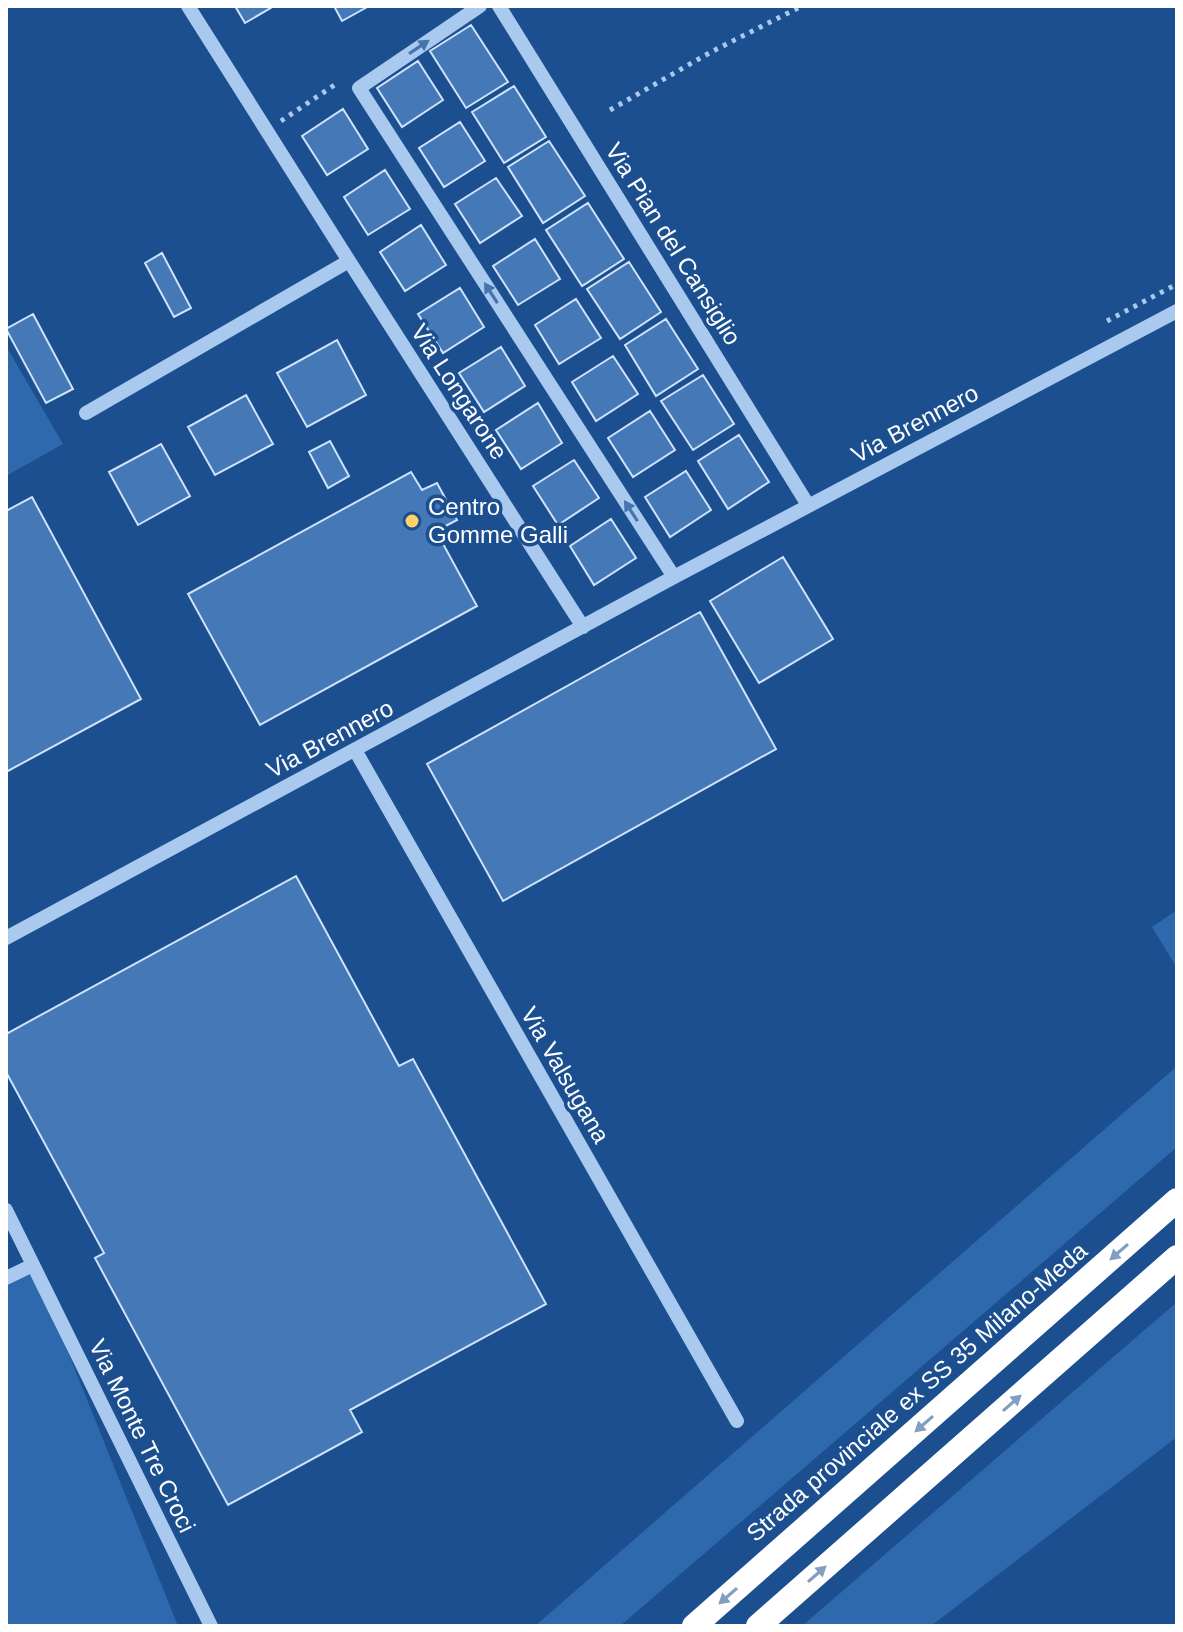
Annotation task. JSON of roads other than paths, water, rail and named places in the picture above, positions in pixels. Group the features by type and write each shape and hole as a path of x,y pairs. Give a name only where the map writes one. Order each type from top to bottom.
{"highway":[{"name":"Strada provinciale ex SS 35 Milano-Meda","path":"694,1626 1177,1200"},
{"path":"758,1626 1177,1257"}],"street":[{"name":"Via Longarone","path":"188,6 583,627"},
{"path":"480,6 359,88 674,577"},
{"name":"Via Pian del Cansiglio","path":"499,6 808,505"},
{"path":"86,413 349,261"},
{"name":"Via Brennero","path":"6,938 808,505 1177,311"},
{"name":"Via Valsugana","path":"355,750 737,1421"},
{"name":"Via Monte Tre Croci","path":"6,1210 211,1626"},
{"path":"6,1278 33,1265"}],"place":[{"name":"Centro Gomme Galli","path":"412,521"}]}
